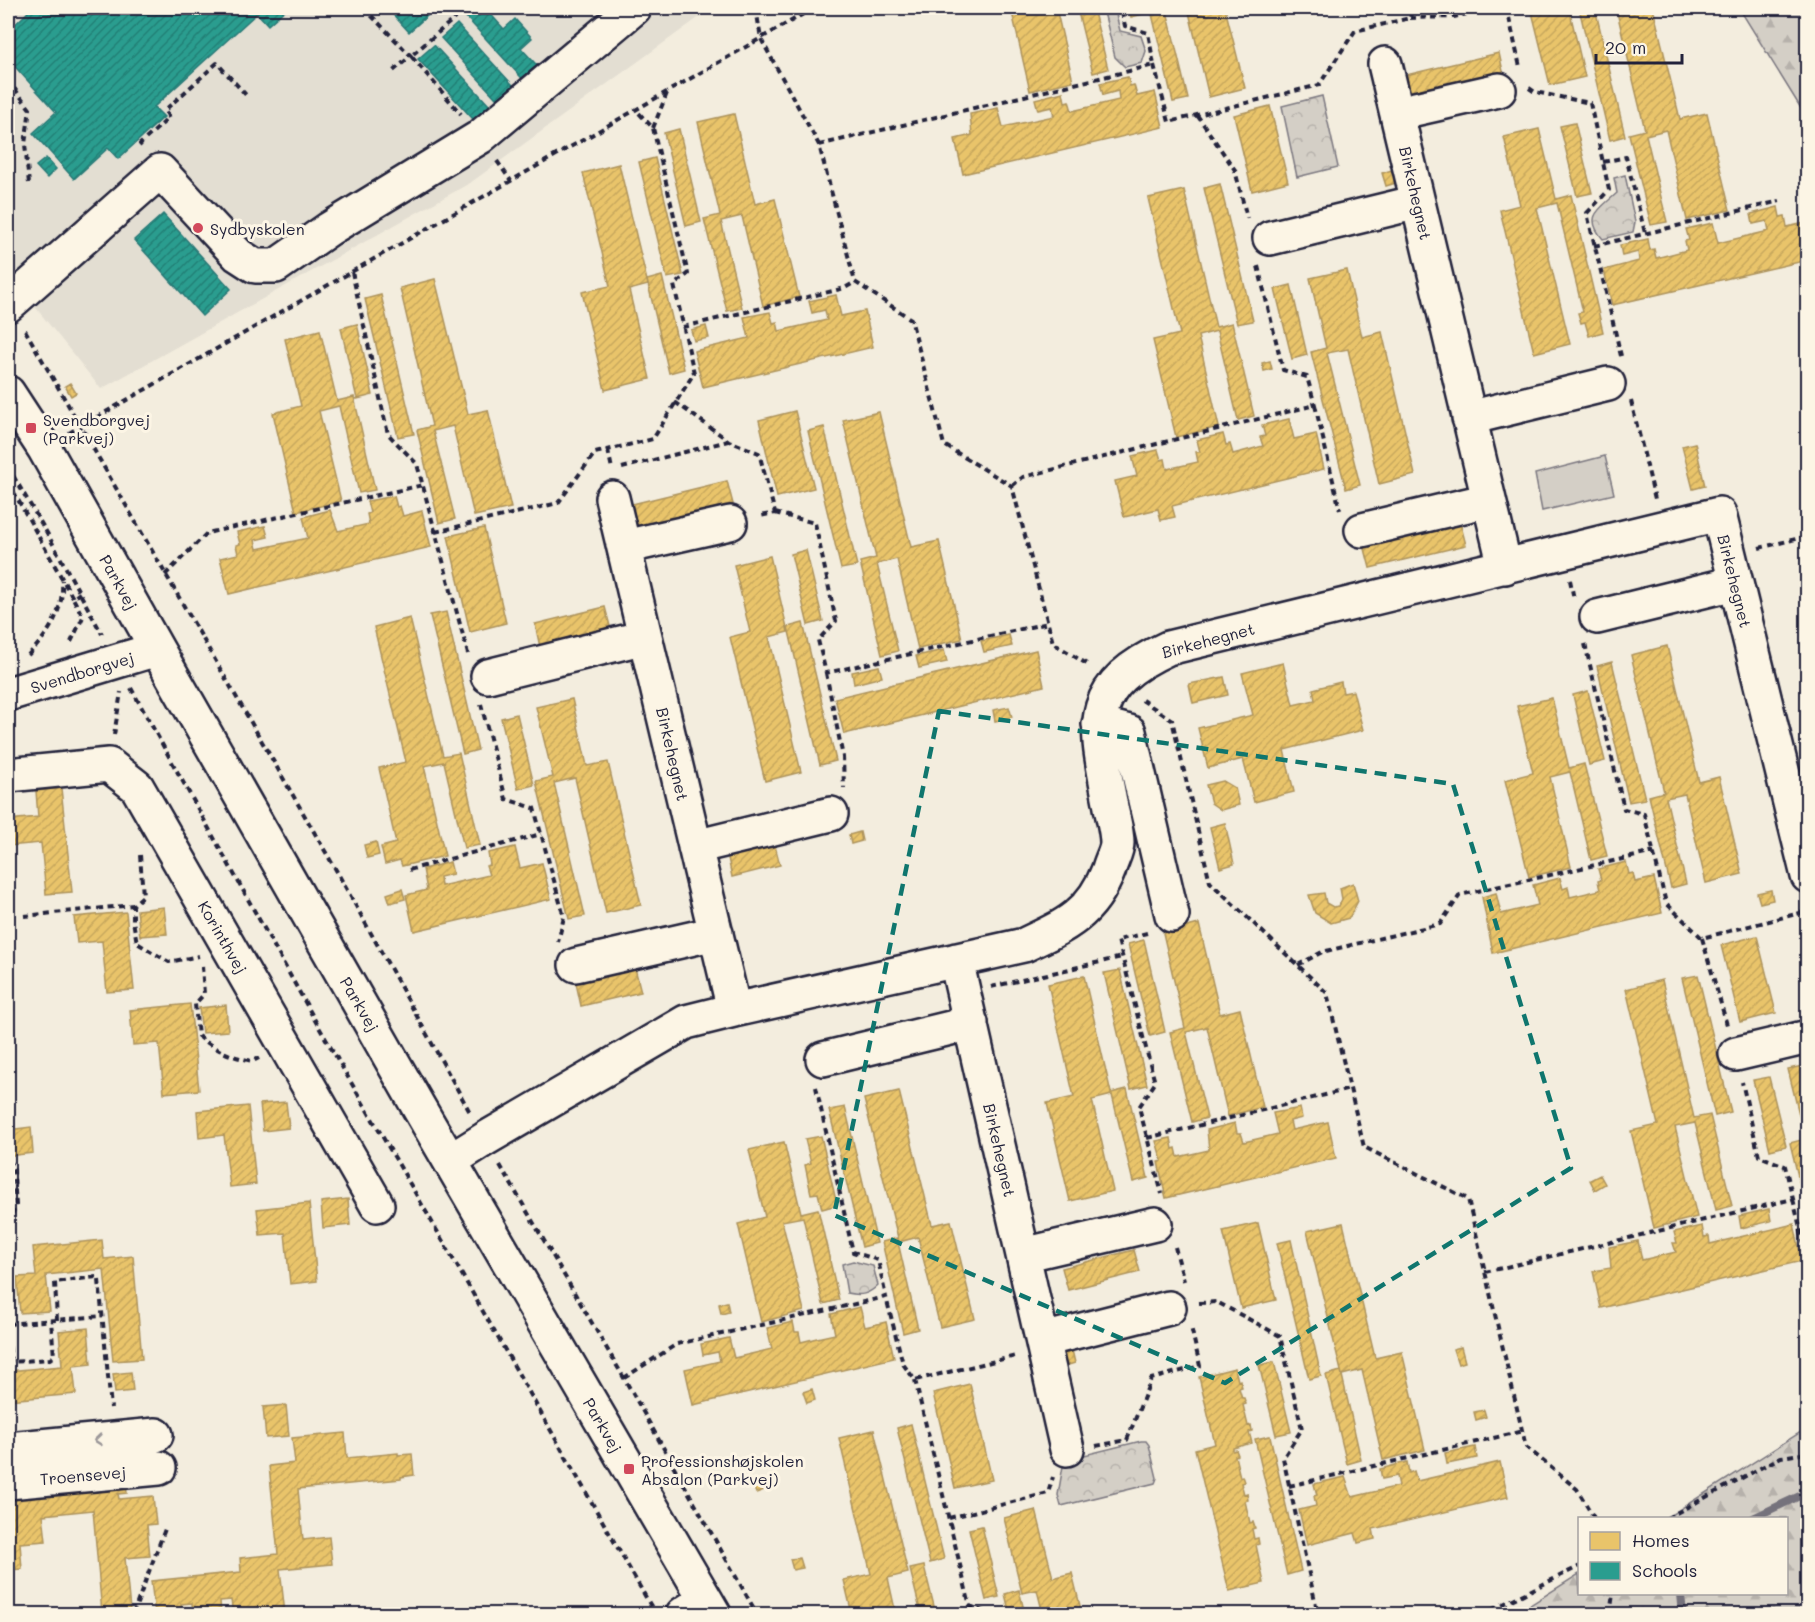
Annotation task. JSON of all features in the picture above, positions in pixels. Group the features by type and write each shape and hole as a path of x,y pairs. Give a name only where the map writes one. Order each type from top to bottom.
{"street":[{"path":"8,304 160,171 238,255 255,266 276,266 329,229 480,137 634,8"},
{"name":"Birkehegnet","path":"1385,64 1505,567"},
{"path":"1397,113 1511,87"},
{"path":"1270,238 1418,202"},
{"path":"1469,418 1619,377"},
{"name":"Parkvej","path":"8,393 44,448 450,1161 701,1610"},
{"name":"Birkehegnet","path":"612,498 734,1010"},
{"path":"1352,521 1489,500"},
{"name":"Birkehegnet","path":"450,1161 686,1022 1024,945 1065,926 1091,903 1105,879 1117,844 1098,737 1101,708 1116,682 1142,660 1168,648 1719,514 1801,825 1808,876"},
{"path":"624,547 730,523"},
{"path":"1586,620 1732,569"},
{"path":"479,678 645,637"},
{"name":"Svendborgvej","path":"8,694 119,676 157,649"},
{"path":"1099,724 1129,732 1172,915"},
{"path":"8,775 109,765"},
{"name":"Korinthvej","path":"109,765 137,787 210,946 284,1043 377,1205"},
{"path":"695,847 831,814"},
{"path":"1117,844 1153,835"},
{"path":"576,966 716,933"},
{"name":"Birkehegnet","path":"956,960 1067,1449"},
{"path":"818,1068 967,1008"},
{"path":"1736,1054 1808,1037"},
{"path":"1023,1255 1164,1222"},
{"path":"1044,1345 1178,1306"},
{"name":"Troensevej","path":"8,1449 156,1434"},
{"name":"Troensevej","path":"8,1482 159,1468"}],"path":[{"path":"364,8 411,56 480,137 511,181"},
{"path":"392,72 456,17 449,10 451,8"},
{"path":"81,426 814,8"},
{"path":"1121,8 1125,26 1148,33 1169,122 1320,86 1355,31 1410,18 1454,17 1494,9 1508,13 1511,87 1590,103 1609,190 1587,213 1619,377 1662,529"},
{"path":"1410,18 1412,8"},
{"path":"160,171 140,144 169,118 165,110 218,63 246,95"},
{"path":"819,145 1154,65"},
{"path":"8,80 30,109 25,144 29,183"},
{"path":"653,128 667,92"},
{"path":"435,532 558,503 595,453 652,439 694,373 674,285 688,274 653,128 636,110"},
{"path":"1603,162 1626,156 1645,233"},
{"path":"1594,246 1780,201"},
{"path":"352,272 388,434 417,464 479,678 506,798 534,808 564,917 558,940 564,968 576,966"},
{"path":"683,327 845,288 855,282"},
{"path":"8,304 81,426 336,870 485,1139 624,1378 757,1614"},
{"path":"675,402 729,441 759,453 775,513"},
{"path":"1012,486 1023,477 1315,405 1352,521"},
{"path":"608,450 613,470 729,441"},
{"path":"8,467 80,593 119,676 656,1614"},
{"path":"8,482 83,617 70,643"},
{"path":"165,575 207,533 423,486"},
{"path":"730,523 775,513 815,524 836,621 818,640 843,757 846,811 831,814"},
{"path":"1732,569 1808,536"},
{"path":"1563,553 1586,620 1624,809 1644,814 1666,903 1702,938 1736,1054 1759,1156 1785,1166 1808,1260"},
{"path":"27,656 54,625 63,591 62,577"},
{"path":"73,598 80,593"},
{"path":"826,673 1048,623"},
{"path":"19,658 38,652"},
{"path":"109,765 119,676"},
{"path":"409,870 541,834"},
{"path":"24,916 133,905 143,896 139,852"},
{"path":"1298,966 1322,952 1440,924 1460,895 1654,852"},
{"path":"133,905 137,943 170,962 210,946"},
{"path":"1702,938 1808,911"},
{"path":"1172,915 1175,926 1118,940 1155,1083 1139,1107 1164,1222 1187,1292 1178,1306"},
{"path":"210,946 202,968 204,994 195,1004 198,1036 219,1052 253,1061 284,1043"},
{"path":"967,1008 1122,957"},
{"path":"818,1068 854,1252 878,1260 903,1364 915,1380 970,1606 990,1614"},
{"path":"1147,1138 1350,1089"},
{"path":"8,1160 13,1165 16,1205 8,1224"},
{"path":"1485,1272 1793,1199"},
{"path":"57,1320 55,1282 97,1277 113,1439"},
{"path":"624,1378 677,1344 886,1297"},
{"path":"1178,1306 1216,1302 1280,1336 1302,1430 1283,1458 1318,1614"},
{"path":"949,1518 1048,1493 1060,1456 1067,1449 1080,1450 1127,1440 1151,1378 1200,1366 1178,1306"},
{"path":"8,1324 102,1316"},
{"path":"8,1336 11,1362 50,1359 54,1356 51,1321"},
{"path":"915,1380 1044,1345"},
{"path":"1289,1486 1523,1431"},
{"path":"1669,1517 1781,1457 1808,1453"},
{"path":"133,1614 165,1529"},
{"path":"1483,1614 1578,1567"},
{"path":"1610,1614 1613,1595"}],"highlighted area":[{"path":"939,711 1453,784 1571,1168 1225,1383 834,1215"}],"shaded area":[{"name":"Sydbyskolen","path":"8,8 712,8 470,183 101,389 8,273"}],"green space":[{"path":"1739,8 1807,8 1807,118"},
{"path":"1115,10 1120,31 1141,36 1146,51 1142,63 1125,67 1115,57 1104,12"},
{"path":"1322,96 1338,167 1297,177 1282,106"},
{"path":"1625,175 1635,222 1633,232 1603,239 1594,224 1596,213 1617,193 1614,178"},
{"path":"1605,456 1614,494 1542,511 1535,474"},
{"path":"853,1261 873,1266 878,1285 871,1291 860,1294 847,1293 842,1264"},
{"path":"1807,1428 1807,1614 1516,1614 1578,1575 1578,1595 1788,1595 1788,1517 1668,1517"},
{"path":"1146,1441 1149,1445 1157,1478 1155,1483 1061,1506 1058,1495 1064,1460"}],"building: Homes":[{"path":"1011,8 1056,8 1073,81 1030,91"},
{"path":"1077,8 1093,8 1108,69 1093,73"},
{"path":"1129,8 1145,8 1147,13 1131,17"},
{"path":"1183,8 1167,11 1188,99 1173,102 1151,10"},
{"path":"1188,8 1225,8 1245,88 1209,97"},
{"path":"1531,8 1569,8 1585,77 1550,85"},
{"path":"1579,8 1595,8 1625,136 1610,140"},
{"path":"1616,8 1653,8 1680,119 1707,113 1730,210 1687,220 1666,130 1646,135 1667,222 1651,225 1629,134 1645,130"},
{"path":"1499,53 1504,76 1411,98 1406,75"},
{"path":"1128,77 1130,86 1134,85 1137,96 1155,92 1163,127 963,174 955,139 972,135 970,114 998,108 1003,127 1054,116 1052,107 1038,110 1035,99 1063,92 1065,102 1069,101 1072,111 1119,100 1118,91 1103,95 1100,83"},
{"path":"1270,106 1288,182 1252,191 1234,115"},
{"path":"734,114 755,204 775,199 799,297 763,306 742,216 721,221 742,308 727,311 704,219 720,215 698,122"},
{"path":"1575,123 1592,193 1577,196 1560,126"},
{"path":"679,129 701,222 686,226 664,133"},
{"path":"1539,129 1556,199 1571,195 1603,332 1589,336 1585,322 1581,323 1578,313 1583,312 1557,203 1537,208 1570,344 1534,353 1500,210 1520,205 1504,137"},
{"path":"655,158 683,275 667,278 639,162"},
{"path":"619,164 648,285 629,290 650,379 605,390 582,292 610,286 583,173"},
{"path":"1392,170 1396,183 1386,186 1382,173"},
{"path":"1220,184 1253,321 1237,324 1204,188"},
{"path":"1184,190 1216,327 1232,323 1254,416 1238,420 1217,331 1198,336 1219,427 1176,437 1153,340 1180,334 1148,198"},
{"path":"1778,207 1780,217 1785,216 1787,227 1805,223 1808,234 1808,260 1612,305 1604,270 1639,261 1638,252 1622,256 1620,245 1648,239 1650,250 1654,249 1656,258 1687,250 1685,241 1689,240 1686,229 1713,223 1718,243 1769,231 1767,221 1753,224 1751,214"},
{"path":"1347,270 1362,337 1382,332 1415,475 1379,484 1348,349 1327,353 1360,485 1346,489 1311,352 1326,348 1310,278"},
{"path":"662,276 684,369 669,373 647,280"},
{"path":"435,279 468,414 488,410 511,508 474,516 453,426 433,431 455,519 439,523 417,430 432,426 400,288"},
{"path":"1291,285 1307,355 1292,359 1275,289"},
{"path":"381,295 414,434 398,437 365,299"},
{"path":"836,295 841,316 865,311 873,347 703,387 694,351 749,338 744,317 770,312 773,323 777,322 779,331 827,320 825,310 812,313 809,301"},
{"path":"357,324 373,395 357,399 341,328"},
{"path":"706,326 709,338 694,341 691,330"},
{"path":"320,330 337,401 354,397 375,490 359,493 339,406 319,411 341,501 296,512 273,413 301,406 285,339"},
{"path":"1270,361 1272,369 1264,371 1262,363"},
{"path":"70,383 76,393 71,396 65,386"},
{"path":"795,411 814,488 777,497 759,420"},
{"path":"879,412 911,547 939,541 962,639 918,649 897,559 877,564 898,651 882,655 860,562 876,558 843,420"},
{"path":"1289,419 1294,439 1316,434 1324,469 1172,506 1175,517 1161,520 1158,509 1124,517 1115,481 1137,476 1132,456 1158,450 1161,460 1165,459 1167,469 1198,462 1196,452 1200,452 1197,440 1223,434 1226,445 1230,444 1233,454 1263,446 1260,437 1265,436 1262,425"},
{"path":"824,427 857,566 841,569 808,431"},
{"path":"1695,443 1705,486 1693,489 1682,446"},
{"path":"727,481 733,504 634,528 628,505"},
{"path":"394,496 403,516 422,511 431,547 229,594 220,558 238,554 236,545 240,544 237,532 265,526 268,537 255,540 257,549 308,538 303,517 330,510 338,531 369,524 367,514 370,513 367,501"},
{"path":"1460,522 1466,545 1370,568 1364,545"},
{"path":"484,528 506,623 470,632 448,536"},
{"path":"806,550 823,621 808,625 791,554"},
{"path":"770,556 788,632 769,637 801,772 765,781 730,637 750,632 734,565"},
{"path":"605,607 611,630 540,647 535,624"},
{"path":"446,612 478,750 463,754 430,615"},
{"path":"410,618 443,756 459,753 480,845 464,848 444,762 424,766 445,856 402,866 400,860 385,864 381,847 396,843 379,768 406,762 374,627"},
{"path":"803,623 836,761 820,765 788,627"},
{"path":"1009,635 1012,646 984,652 981,641"},
{"path":"1667,646 1699,782 1719,777 1742,874 1706,883 1685,794 1666,798 1686,884 1671,888 1649,796 1664,792 1631,655"},
{"path":"944,650 947,662 919,668 916,656"},
{"path":"1036,650 1044,686 844,734 835,698"},
{"path":"1612,662 1645,799 1629,802 1597,666"},
{"path":"1283,663 1293,705 1315,700 1313,689 1341,682 1343,693 1353,691 1363,730 1284,750 1294,792 1254,802 1243,759 1208,768 1198,728 1253,715 1242,673"},
{"path":"879,666 882,677 854,684 852,672"},
{"path":"1224,677 1228,695 1193,703 1189,684"},
{"path":"1588,691 1605,761 1589,765 1573,695"},
{"path":"1552,698 1569,768 1584,764 1607,856 1591,860 1570,772 1550,777 1571,867 1529,877 1505,780 1533,773 1517,706"},
{"path":"572,699 587,766 608,762 641,905 606,913 575,778 554,783 585,916 569,919 536,781 553,777 536,707"},
{"path":"1009,707 1012,717 995,721 993,710"},
{"path":"517,714 534,785 518,789 501,718"},
{"path":"1223,781 1235,788 1239,805 1221,810 1211,803 1206,785"},
{"path":"61,788 72,892 46,894 41,843 8,846 8,820 38,817 36,791"},
{"path":"1225,823 1234,864 1220,868 1210,827"},
{"path":"860,832 862,841 851,844 849,835"},
{"path":"376,842 379,855 367,858 364,845"},
{"path":"774,842 780,865 732,877 727,853"},
{"path":"515,847 520,868 542,863 551,899 414,931 406,895 427,890 423,869 450,862 453,874 440,877 441,886 489,875 486,866 490,865 488,853"},
{"path":"1626,862 1629,874 1633,873 1635,882 1654,878 1662,913 1493,953 1482,897 1496,893 1501,914 1538,905 1533,885 1560,878 1563,889 1568,887 1570,897 1600,890 1598,881 1601,880 1598,869"},
{"path":"1353,883 1358,901 1349,918 1331,923 1315,913 1309,895 1324,893 1326,903 1333,907 1339,906 1342,899 1340,888"},
{"path":"402,889 405,899 390,903 387,894"},
{"path":"1771,890 1773,900 1760,903 1757,893"},
{"path":"164,907 167,934 140,936 137,910"},
{"path":"126,912 134,990 107,992 102,941 77,943 74,917"},
{"path":"1199,924 1220,1014 1240,1009 1263,1107 1228,1116 1207,1027 1186,1032 1207,1118 1192,1122 1170,1032 1185,1028 1163,933"},
{"path":"1757,936 1776,1013 1740,1022 1721,945"},
{"path":"1144,940 1165,1032 1150,1036 1128,944"},
{"path":"635,968 641,992 581,1006 576,983"},
{"path":"1120,970 1147,1085 1131,1089 1104,973"},
{"path":"1698,975 1731,1112 1715,1116 1682,978"},
{"path":"1084,976 1111,1093 1127,1089 1148,1178 1133,1182 1112,1095 1092,1100 1113,1191 1070,1201 1047,1103 1074,1097 1048,984"},
{"path":"1662,980 1694,1118 1710,1115 1732,1206 1716,1210 1695,1123 1675,1127 1697,1217 1654,1228 1631,1131 1658,1125 1626,989"},
{"path":"190,1004 199,1090 164,1093 159,1043 133,1045 130,1010"},
{"path":"226,1005 228,1031 202,1033 199,1008"},
{"path":"1808,1065 1806,1145 1808,1218 1790,1143 1805,1139 1788,1069"},
{"path":"1769,1077 1786,1146 1770,1150 1753,1080"},
{"path":"899,1091 932,1225 951,1221 975,1319 940,1327 918,1237 899,1242 864,1099"},
{"path":"286,1102 289,1128 263,1131 260,1104"},
{"path":"248,1106 256,1184 230,1187 224,1135 199,1138 197,1111"},
{"path":"845,1107 877,1243 862,1247 829,1110"},
{"path":"1300,1108 1302,1118 1290,1121 1292,1130 1328,1122 1336,1158 1166,1198 1158,1162 1162,1161 1156,1141 1171,1138 1173,1149 1176,1148 1178,1157 1209,1150 1207,1130 1235,1123 1237,1133 1241,1133 1244,1142 1278,1134 1273,1113"},
{"path":"31,1127 33,1153 8,1156 8,1130"},
{"path":"821,1136 837,1205 822,1209 818,1193 811,1194 805,1165 811,1163 805,1139"},
{"path":"784,1142 801,1213 818,1209 839,1300 823,1304 803,1217 782,1221 804,1311 761,1322 738,1224 765,1217 749,1150"},
{"path":"1600,1175 1605,1184 1595,1190 1590,1180"},
{"path":"348,1199 350,1225 323,1228 321,1202"},
{"path":"309,1203 317,1281 290,1284 285,1233 260,1235 257,1209"},
{"path":"1769,1209 1771,1221 1741,1228 1739,1216"},
{"path":"1258,1223 1276,1300 1241,1308 1223,1231"},
{"path":"1343,1223 1375,1358 1402,1352 1425,1450 1383,1460 1362,1370 1342,1375 1307,1231"},
{"path":"1794,1224 1802,1261 1601,1308 1593,1271 1611,1268 1609,1247 1638,1241 1642,1260 1676,1252 1673,1243 1677,1243 1674,1232 1702,1226 1704,1237 1709,1236 1710,1244"},
{"path":"897,1238 918,1329 903,1333 882,1242"},
{"path":"102,1240 104,1259 133,1256 142,1359 113,1361 104,1269 46,1275 50,1311 20,1313 17,1277 36,1276 33,1247"},
{"path":"1291,1240 1321,1376 1309,1379 1277,1243"},
{"path":"1134,1250 1140,1272 1068,1290 1062,1268"},
{"path":"727,1302 729,1312 721,1314 719,1304"},
{"path":"860,1307 865,1327 886,1322 894,1358 693,1405 685,1369 720,1361 718,1352 703,1355 701,1344 729,1338 734,1358 772,1349 767,1328 793,1322 795,1332 799,1332 801,1342 835,1334 831,1314"},
{"path":"88,1328 91,1364 73,1366 76,1394 8,1400 8,1371 62,1366 59,1331"},
{"path":"1461,1347 1465,1362 1458,1364 1453,1349"},
{"path":"1072,1350 1075,1363 1065,1366 1061,1353"},
{"path":"1274,1362 1291,1432 1276,1435 1259,1365"},
{"path":"1235,1368 1242,1387 1239,1388 1242,1398 1246,1404 1243,1405 1248,1426 1251,1425 1252,1431 1249,1432 1252,1443 1233,1448 1233,1451 1236,1450 1238,1455 1235,1456 1240,1477 1242,1476 1244,1482 1241,1483 1244,1494 1247,1493 1248,1500 1245,1501 1250,1523 1253,1522 1255,1528 1252,1529 1254,1539 1258,1538 1259,1544 1256,1545 1264,1583 1229,1591 1195,1449 1215,1444 1199,1377"},
{"path":"1341,1371 1361,1460 1347,1464 1326,1375"},
{"path":"131,1372 133,1391 115,1393 113,1374"},
{"path":"970,1384 992,1480 955,1488 933,1393"},
{"path":"812,1389 815,1400 807,1403 803,1392"},
{"path":"286,1405 289,1436 266,1438 263,1407"},
{"path":"1484,1410 1486,1417 1476,1420 1474,1412"},
{"path":"911,1424 944,1559 930,1563 897,1428"},
{"path":"874,1430 908,1573 888,1578 896,1614 852,1614 844,1580 871,1574 839,1438"},
{"path":"345,1433 347,1458 398,1453 398,1455 412,1454 414,1475 401,1477 401,1479 298,1489 303,1540 329,1537 332,1564 280,1569 285,1614 233,1614 231,1600 220,1601 221,1614 193,1614 192,1603 181,1604 182,1614 155,1614 151,1581 241,1572 240,1558 278,1554 269,1466 295,1463 292,1438"},
{"path":"1270,1436 1301,1571 1287,1575 1255,1439"},
{"path":"1475,1447 1477,1458 1447,1464 1445,1453"},
{"path":"1407,1462 1409,1473 1414,1471 1417,1481 1500,1462 1508,1497 1373,1529 1375,1539 1358,1543 1355,1533 1307,1545 1299,1510 1316,1506 1314,1496 1317,1495 1314,1484 1345,1477 1352,1497 1399,1486 1397,1476 1382,1479 1380,1469"},
{"path":"761,1483 764,1490 756,1493 753,1486"},
{"path":"126,1484 127,1493 118,1494 119,1499 153,1496 156,1524 147,1525 150,1556 125,1558 130,1610 102,1613 93,1510 43,1515 46,1541 20,1543 22,1569 8,1570 8,1504 15,1504 14,1491"},
{"path":"1036,1510 1053,1578 1072,1573 1082,1614 1043,1614 1037,1590 1022,1593 1004,1518"},
{"path":"982,1526 999,1597 986,1600 969,1529"},
{"path":"800,1558 803,1568 793,1570 790,1559"},
{"path":"924,1566 936,1614 921,1614 910,1569"},
{"path":"1019,1590 1025,1614 1010,1614 1005,1594"}],"building: Schools":[{"path":"24,8 287,8 268,25 257,13 154,107 164,117 118,159 108,148 74,179 33,133 56,112 8,59 8,31 28,12"},
{"path":"387,8 436,8 409,32"},
{"path":"476,8 485,8 504,29 515,19 532,38 521,48 545,74 530,87 466,17"},
{"path":"457,24 522,95 506,109 441,38"},
{"path":"434,45 499,116 483,130 418,59"},
{"path":"46,158 56,169 47,178 36,166"},
{"path":"163,214 231,289 202,316 134,240"}],"waterway":[{"path":"1755,1517 1808,1492"},
{"path":"1681,1595 1683,1614"}],"place":[{"name":"Sydbyskolen","path":"198,228"},
{"name":"Svendborgvej (Parkvej)","path":"31,428"},
{"name":"Professionshøjskolen Absalon (Parkvej)","path":"629,1469"}]}
